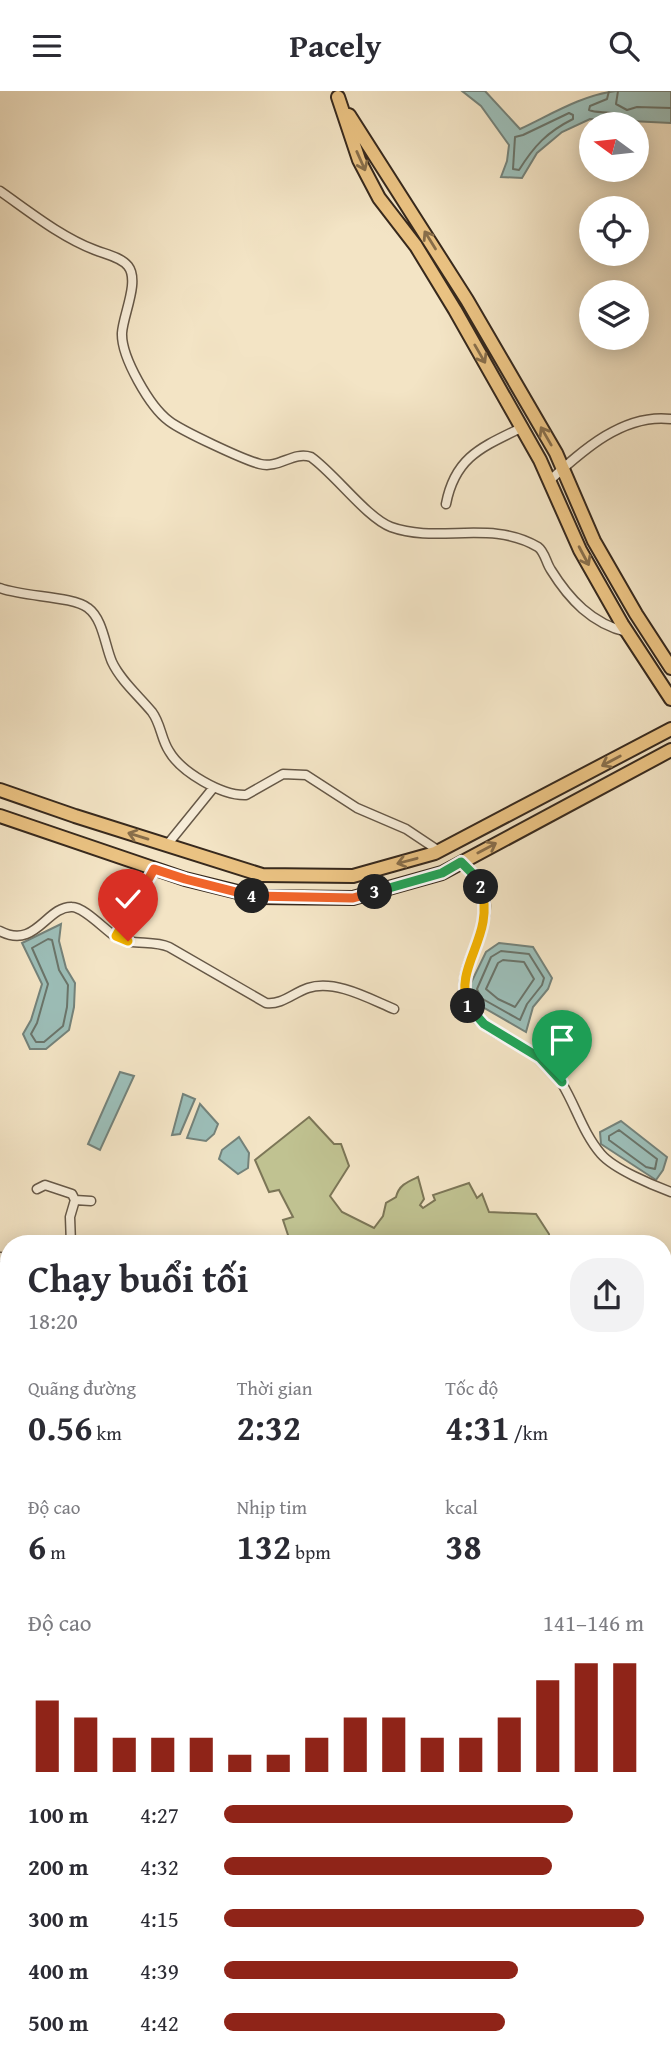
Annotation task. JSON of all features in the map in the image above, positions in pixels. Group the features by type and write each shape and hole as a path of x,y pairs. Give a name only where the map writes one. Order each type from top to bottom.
{"main road":[{"path":"336,94 359,160 379,198 416,246 521,428 549,481 580,550 627,632 671,699"},
{"path":"336,94 454,278 556,453 594,541 671,668"},
{"path":"0,790 262,875 353,876 439,851 671,729"},
{"path":"0,816 185,879 258,897 353,898 442,873 671,750"}],"street":[{"path":"0,191 71,238 122,261 130,268 133,285 122,329 123,347 151,401 167,420 260,464 279,464 299,455 311,457 379,521 395,529 455,534 498,533 522,540 541,549 550,569 571,598 588,615 612,628 627,632"},
{"path":"549,481 588,448 623,426 671,419"},
{"path":"446,505 450,487 459,468 473,453 521,428"},
{"path":"0,588 17,594 78,603 92,611 115,667 155,716 171,755 181,766 214,787 246,795 283,774 306,775 357,808 405,829 439,851"},
{"path":"167,845 214,787"},
{"path":"461,862 477,880 484,897 485,910 481,934 464,981 464,993 470,1011 484,1024 528,1050 555,1072 595,1146 607,1160 669,1191 671,1200"},
{"path":"116,936 154,869"},
{"path":"0,931 12,936 25,935 64,908 72,907 128,941 158,943 169,947 266,1003 278,1003 308,989 325,986 358,994 394,1009"},
{"path":"37,1189 45,1185 72,1193 75,1200 70,1217 71,1235"},
{"path":"75,1200 91,1201"}],"green space":[{"path":"309,1117 334,1144 341,1144 349,1166 330,1196 342,1212 374,1228 383,1216 386,1203 396,1197 404,1184 418,1177 424,1199 420,1205 423,1208 435,1200 433,1195 469,1183 477,1198 482,1194 489,1212 536,1214 549,1235 288,1235 283,1220 293,1217 279,1190 269,1192 255,1160"}],"water":[{"path":"462,91 485,91 520,129 566,106 603,93 671,91 671,123 649,122 649,112 579,112 579,124 562,132 537,153 522,178 501,177 509,145 481,106"},
{"path":"61,924 59,941 66,968 75,983 69,1030 46,1049 30,1049 23,1034 31,1020 42,984 22,943"},
{"path":"499,943 533,947 552,978 548,989 533,1007 526,1032 474,1002 469,987 486,952"},
{"path":"120,1072 134,1076 100,1150 88,1144"},
{"path":"183,1094 195,1099 180,1134 172,1135"},
{"path":"200,1104 218,1124 214,1134 206,1141 187,1138"},
{"path":"621,1121 667,1157 656,1180 601,1144 600,1132"},
{"path":"239,1137 249,1153 248,1168 238,1174 219,1159 222,1150"}],"route":[{"path":"128,941 116,936 154,869 258,897 353,898 442,873 461,862 481,888 485,910 481,934 464,981 464,993 470,1011 484,1024 540,1058 562,1082"}]}
